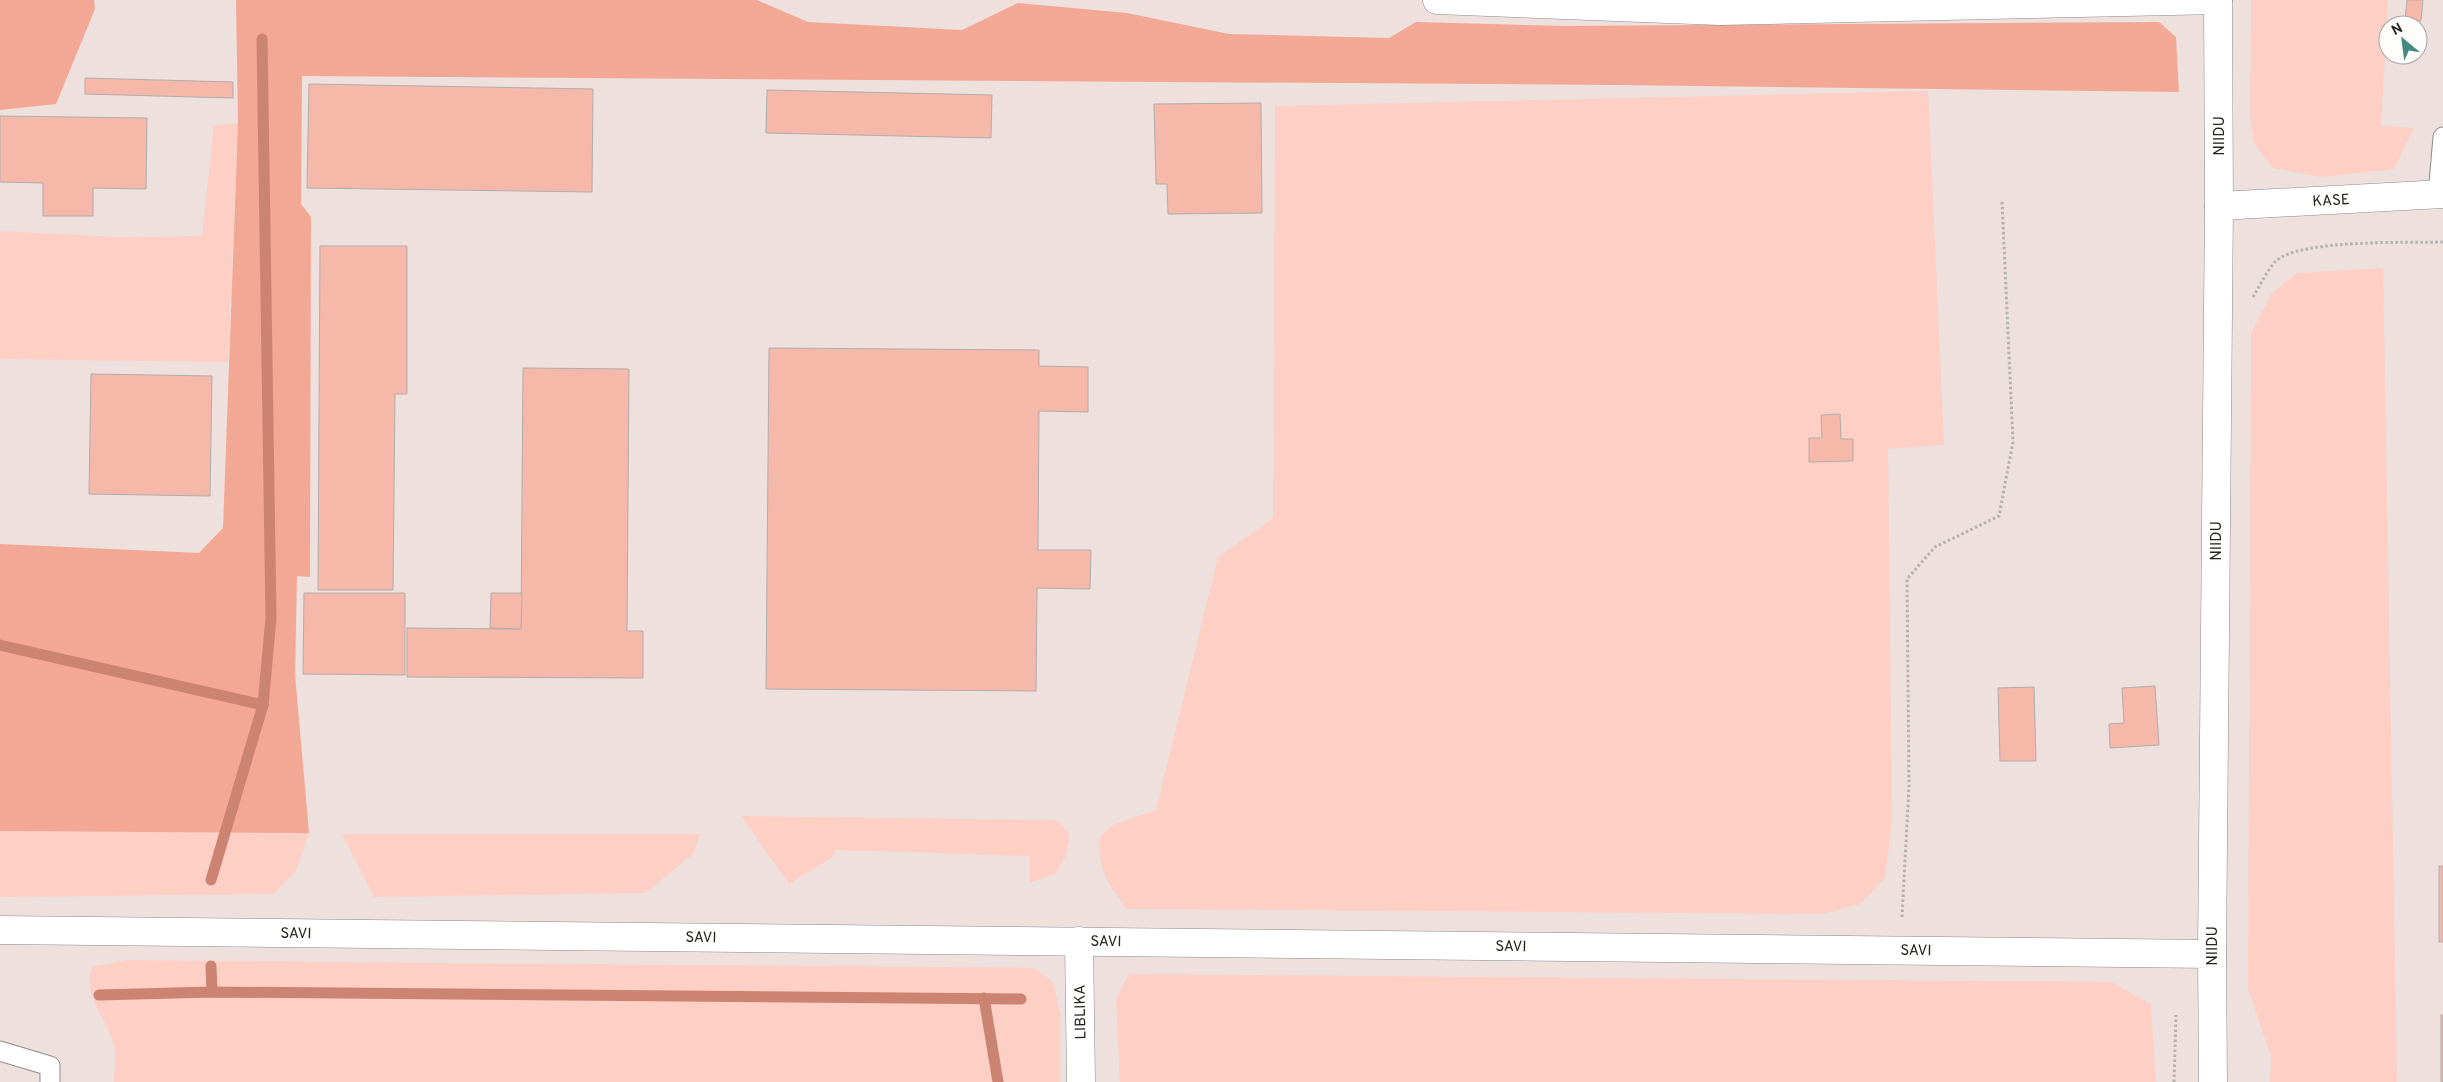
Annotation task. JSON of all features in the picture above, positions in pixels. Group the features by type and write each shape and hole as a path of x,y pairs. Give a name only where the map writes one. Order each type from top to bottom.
{"street":[{"path":"1437,0 1720,11 2218,0"},
{"name":"NIIDU","path":"2213,1082 2212,954 2219,206 2218,0"},
{"name":"KASE","path":"2219,206 2441,194"},
{"name":"SAVI","path":"0,930 2212,954"},
{"name":"LIBLIKA","path":"1079,941 1081,1082"}],"lane":[{"path":"2441,194 2443,137"},
{"path":"0,1050 50,1066 50,1082"}],"path":[{"path":"1900,950 1909,786 1907,579 1935,547 2000,516 2013,442 2002,201"},
{"path":"2218,308 2247,306 2276,260 2308,248 2350,244 2443,242"}],"shaded area":[{"path":"0,0 2443,0 2443,1082 0,1082"},
{"path":"0,0 94,0 95,9 56,104 0,110"},
{"path":"236,0 757,0 808,22 962,30 1018,3 1127,13 1229,34 1389,38 1416,22 1566,26 2159,22 2176,37 2179,92 1618,85 302,76 301,204 311,217 310,577 297,576 295,674 309,833 0,831 0,544 199,553 223,528 238,123"},
{"path":"2251,0 2388,0 2387,15 2378,15 2378,65 2384,65 2381,126 2414,128 2394,169 2321,177 2272,168 2254,143 2250,118"},
{"path":"1928,91 1944,445 1888,449 1892,821 1885,878 1860,904 1824,914 1127,909 1109,884 1102,868 1100,837 1113,825 1156,810 1218,557 1273,518 1275,106"},
{"path":"238,123 228,362 0,359 0,231 119,237 202,236 214,125"},
{"path":"2383,268 2397,1082 2270,1082 2271,1056 2248,989 2251,333 2272,293 2297,273"},
{"path":"741,816 1057,820 1069,833 1066,855 1056,874 1030,882 1030,856 835,850 833,857 789,884"},
{"path":"0,831 309,833 296,871 274,894 0,897"},
{"path":"342,834 700,834 694,853 646,893 374,897"},
{"path":"126,960 1033,968 1053,982 1060,1014 1060,1082 114,1082 114,1047 110,1033 92,996 90,977 92,967"},
{"path":"1129,974 2111,982 2151,1004 2156,1082 1120,1082 1116,999"}],"building":[{"path":"2407,0 2423,0 2422,15 2406,15"},
{"path":"85,78 233,82 233,98 85,94"},
{"path":"309,84 593,89 592,192 307,188"},
{"path":"767,90 992,95 991,138 766,133"},
{"path":"1261,103 1262,213 1168,214 1167,184 1156,184 1154,104"},
{"path":"0,116 147,118 146,189 93,188 93,216 43,216 43,183 0,182"},
{"path":"320,246 407,246 407,394 395,394 393,590 318,590"},
{"path":"769,348 1039,350 1039,366 1088,367 1088,412 1039,411 1038,550 1091,550 1090,589 1037,588 1036,691 766,689"},
{"path":"523,368 629,369 627,631 643,631 643,678 407,677 407,628 521,629"},
{"path":"91,374 212,376 210,496 89,494"},
{"path":"1840,414 1841,439 1853,439 1853,461 1809,462 1809,438 1822,438 1821,415"},
{"path":"304,593 405,593 405,675 303,674"},
{"path":"491,593 522,593 521,629 490,628"},
{"path":"2155,686 2159,745 2110,748 2109,724 2124,723 2122,688"},
{"path":"2034,687 2036,761 2000,761 1998,688"},
{"path":"2439,866 2443,866 2443,942 2439,942"},
{"path":"2441,1015 2443,1015 2443,1082 2441,1082"}],"waterway":[{"path":"262,39 271,618 263,705"},
{"path":"0,645 263,705 211,880"},
{"path":"211,966 212,992"},
{"path":"99,995 212,992 1021,999"},
{"path":"984,998 998,1082"}]}
